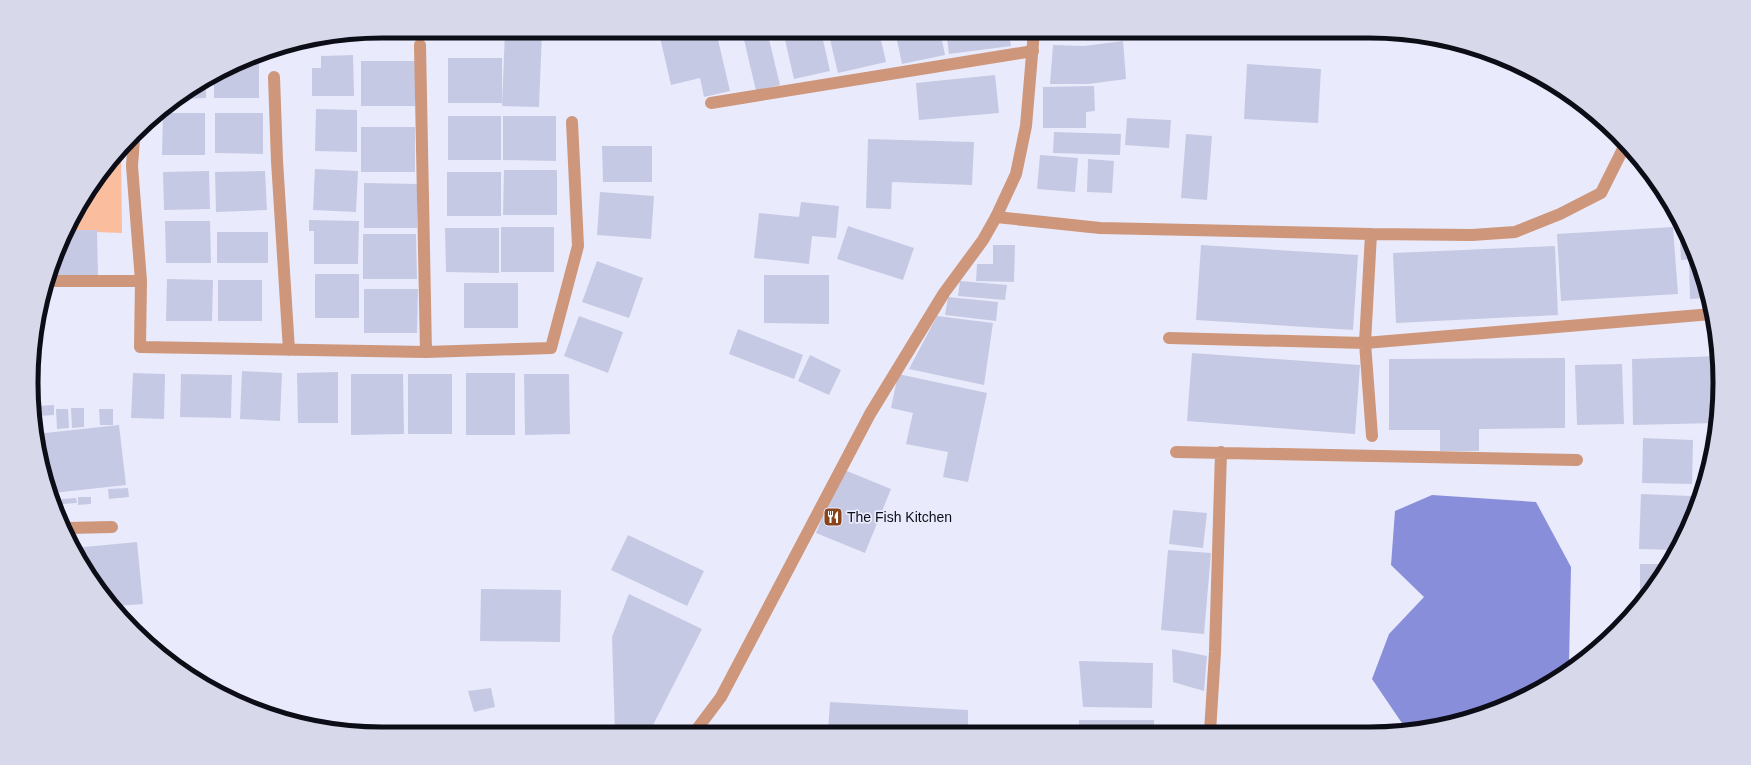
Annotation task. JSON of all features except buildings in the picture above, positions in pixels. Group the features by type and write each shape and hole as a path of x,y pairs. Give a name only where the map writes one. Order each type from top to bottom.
{"street":[{"path":"698,727 721,697 870,414 944,293 983,240 996,217 1016,174 1026,126 1034,38"},
{"path":"420,45 426,352"},
{"path":"711,103 1033,51"},
{"path":"274,77 277,161 289,350"},
{"path":"134,144 132,166 141,281 140,347 426,352 551,348 578,246 572,122"},
{"path":"996,217 1100,228 1472,235 1515,232 1560,214 1601,193 1623,150"},
{"path":"1371,234 1365,343 1372,436"},
{"path":"53,281 141,281"},
{"path":"1169,338 1365,343 1706,315"},
{"path":"1176,452 1577,460"},
{"path":"1210,727 1215,652 1221,452"},
{"path":"71,528 112,527"}],"shaded area":[{"path":"121,158 122,233 73,231 84,210"}],"water":[{"path":"1432,495 1536,502 1571,567 1569,662 1541,681 1500,701 1479,709 1436,720 1403,725 1372,679 1389,634 1424,597 1391,565 1395,511"}],"place":[{"name":"The Fish Kitchen","path":"833,517"}]}
